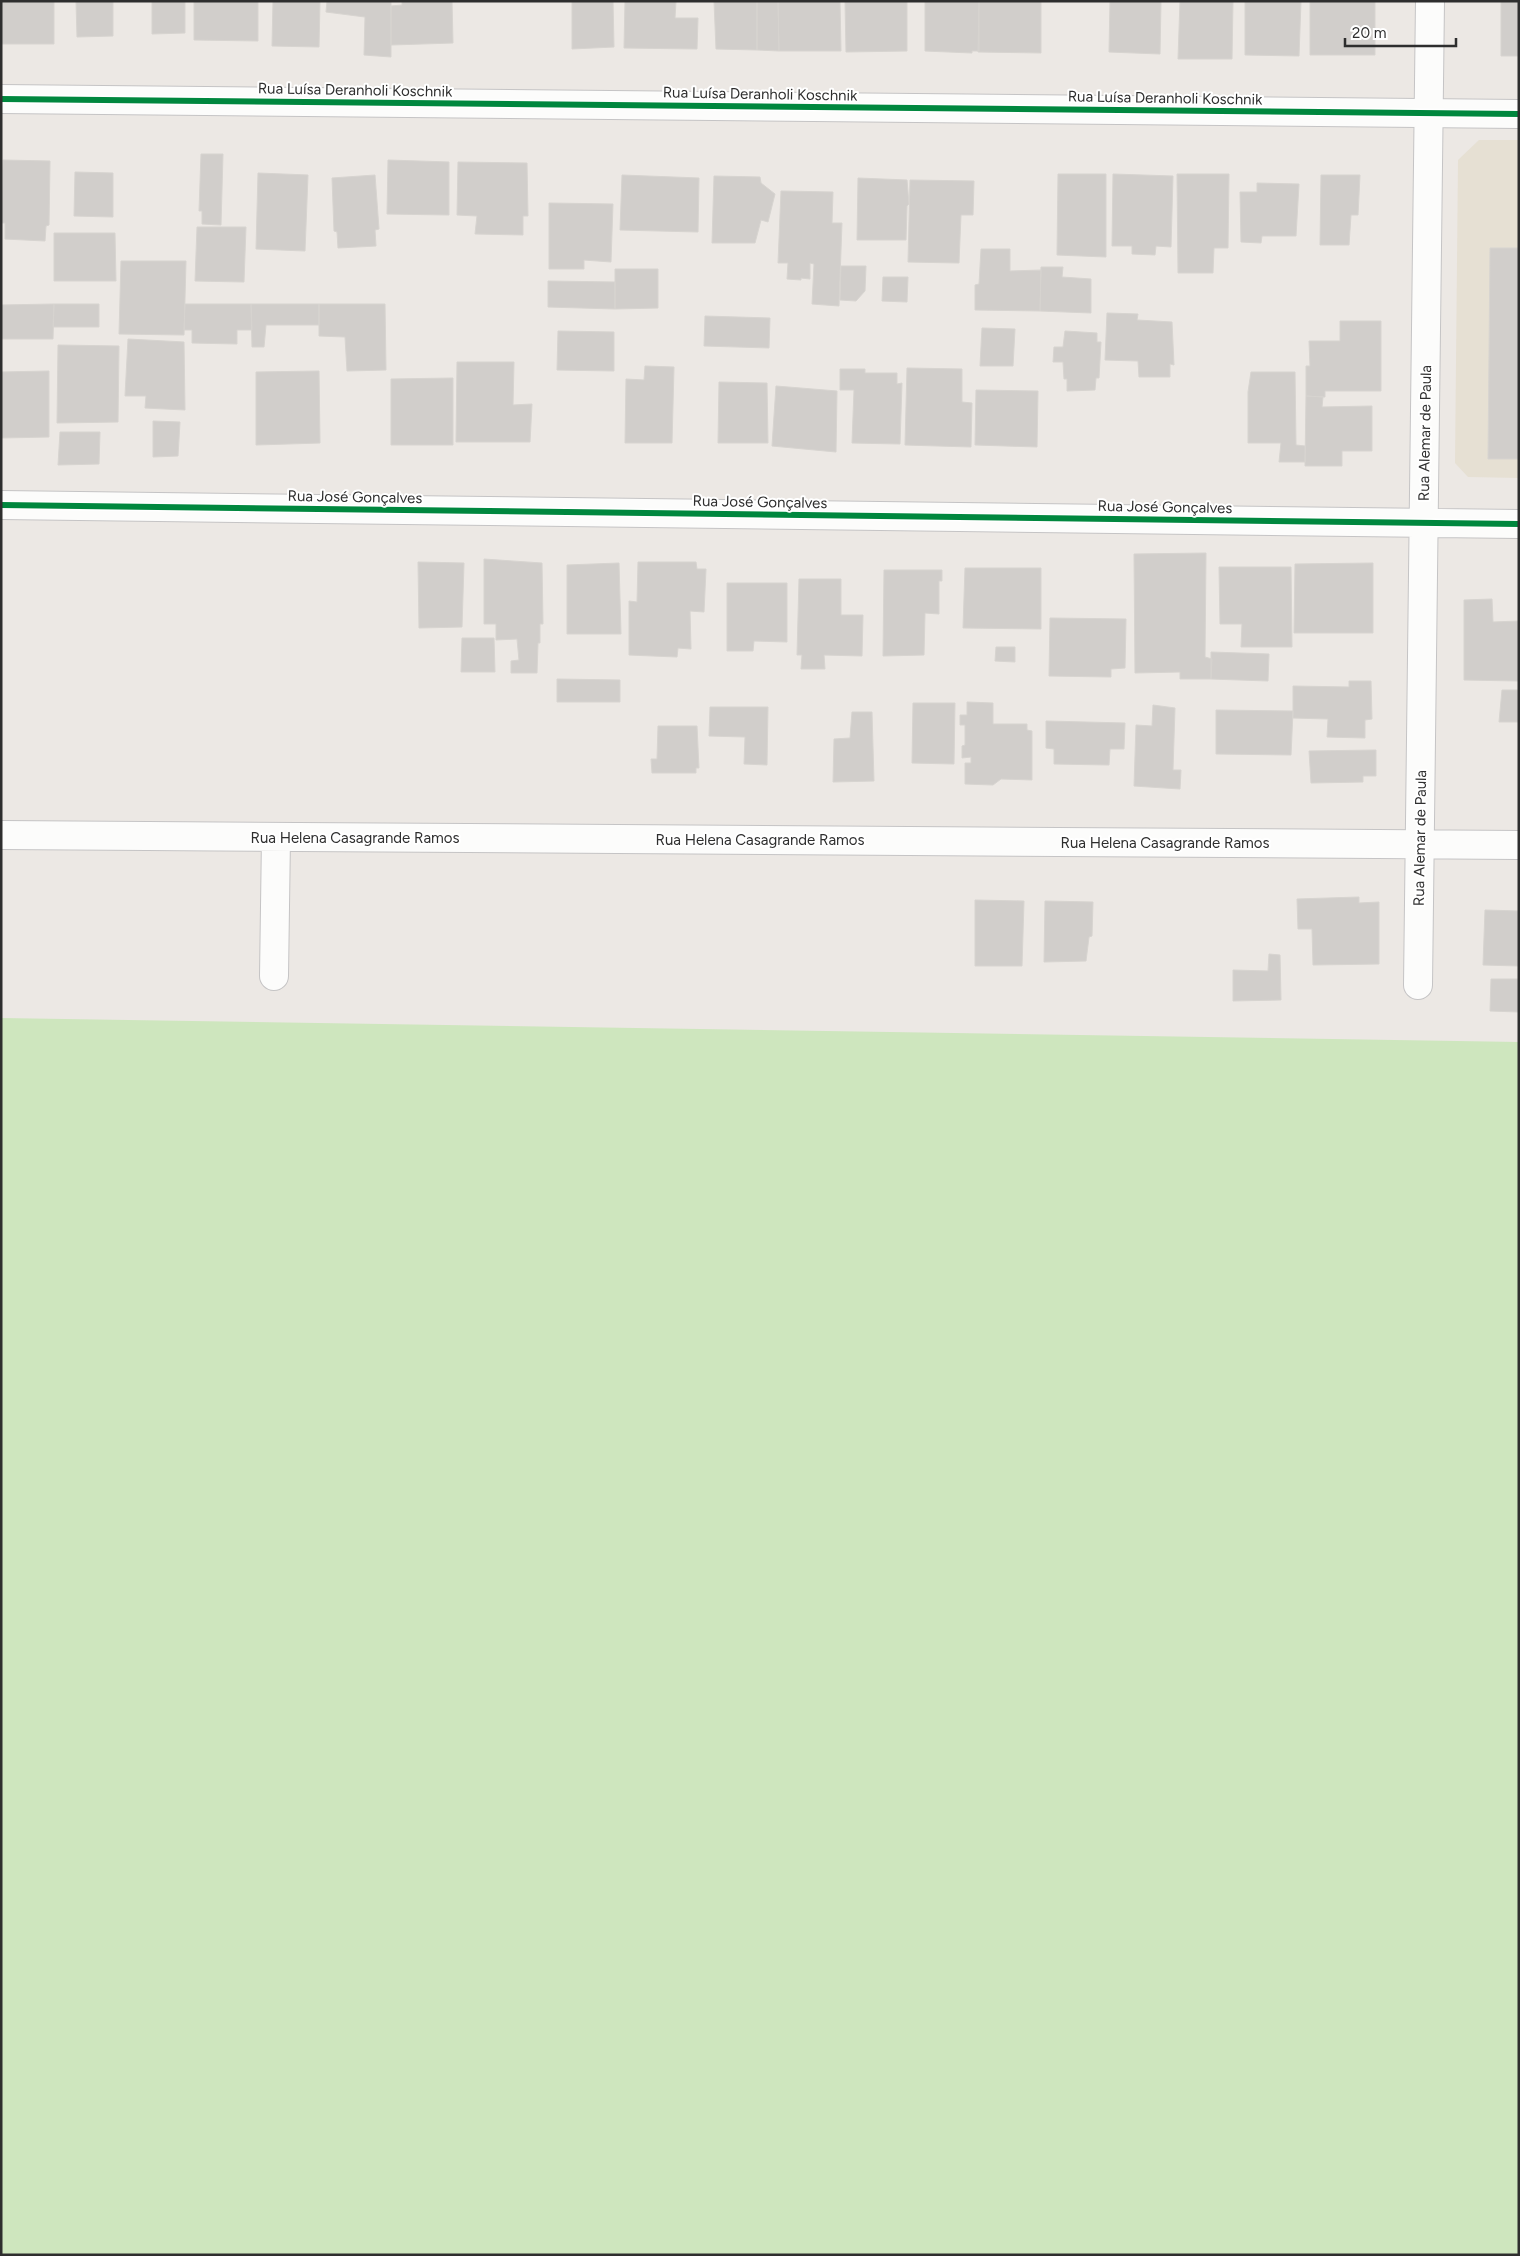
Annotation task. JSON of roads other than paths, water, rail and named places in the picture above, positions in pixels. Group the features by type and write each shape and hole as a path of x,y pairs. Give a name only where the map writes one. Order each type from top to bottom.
{"street":[{"name":"Rua Alemar de Paula","path":"1418,985 1430,1"},
{"name":"Rua Luísa Deranholi Koschnik","path":"1,99 1519,114"},
{"name":"Rua José Gonçalves","path":"1,505 1519,524"},
{"name":"Rua Helena Casagrande Ramos","path":"1,835 1519,845"},
{"path":"274,976 276,837"}]}
